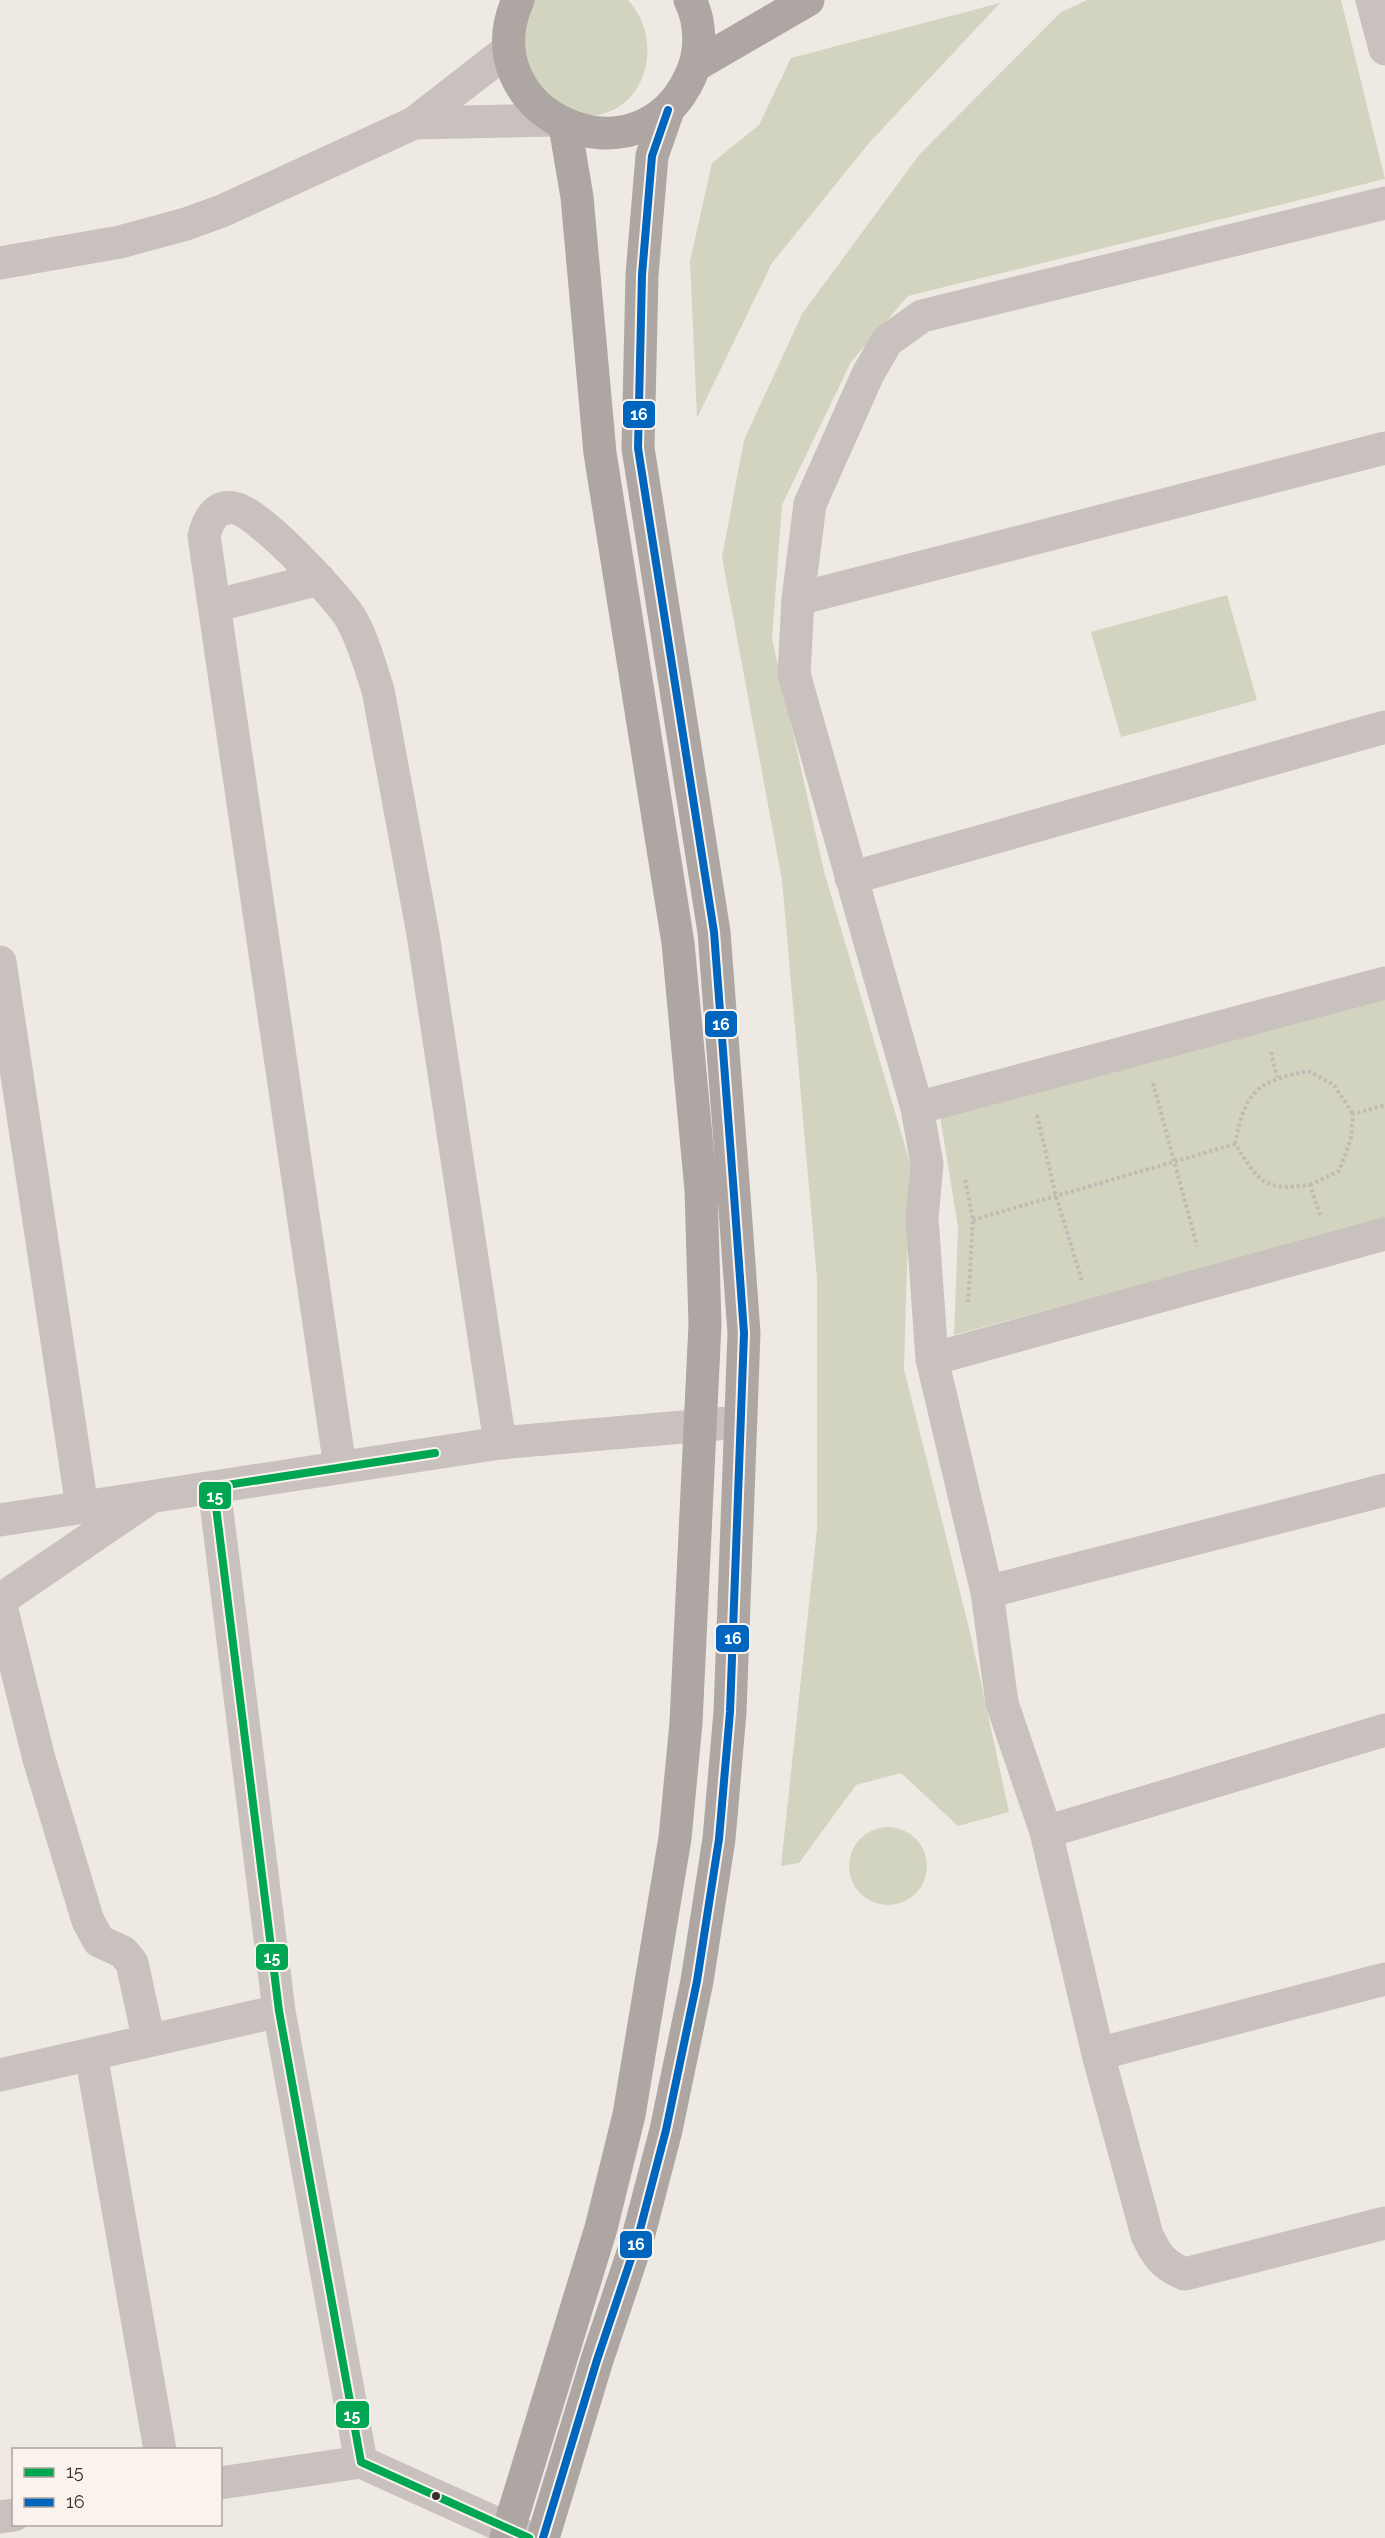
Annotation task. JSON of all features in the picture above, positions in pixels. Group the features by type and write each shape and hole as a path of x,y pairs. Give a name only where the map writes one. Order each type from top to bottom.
{"main road":[{"path":"518,0 511,16 509,49 517,77 532,101 559,123 600,135 637,129 668,110 685,89 696,65 699,37 690,0"},
{"path":"696,65 808,0"},
{"path":"543,2538 597,2360 637,2241 666,2130 697,1981 719,1839 729,1723 744,1333 714,932 638,448 642,275 652,156 668,110"},
{"path":"515,2535 560,2355 601,2228 629,2115 675,1838 686,1723 705,1324 701,1190 678,943 600,453 577,197 559,123"}],"street":[{"path":"1372,0 1385,48"},
{"path":"0,263 120,242 186,224 222,211 414,123 509,49"},
{"path":"414,123 559,123"},
{"path":"1385,203 922,316 887,341 868,374 810,504 798,599 794,674 917,1108 927,1164 922,1218 932,1359 987,1593 1002,1703 1046,1832 1098,2054 1147,2235 1156,2254 1169,2268 1185,2274 1385,2223"},
{"path":"798,599 1385,448"},
{"path":"340,1467 204,536 209,518 220,509 234,508 254,517 319,579 349,616 366,654 378,690 425,945 500,1443"},
{"path":"214,606 319,579"},
{"path":"851,878 1385,727"},
{"path":"0,962 82,1507"},
{"path":"917,1108 1385,983"},
{"path":"932,1359 1385,1234"},
{"path":"0,1520 500,1443 740,1422"},
{"path":"214,1487 279,2011 361,2462"},
{"path":"987,1593 1385,1490"},
{"path":"149,2041 132,1963 123,1952 99,1941 88,1921 39,1759 0,1601 152,1497"},
{"path":"1046,1832 1385,1730"},
{"path":"1098,2054 1385,1979"},
{"path":"0,2075 279,2011"},
{"path":"91,2054 160,2448"},
{"path":"222,2483 361,2462 515,2535"}],"path":[{"path":"1269,1045 1277,1077"},
{"path":"1308,1071 1334,1085 1353,1114 1351,1139 1339,1171 1310,1185 1282,1189 1257,1178 1235,1143 1240,1119 1252,1093 1277,1077 1308,1071"},
{"path":"1152,1078 1198,1248"},
{"path":"1353,1114 1385,1105"},
{"path":"1036,1111 1056,1196 1085,1290"},
{"path":"973,1220 1235,1143"},
{"path":"965,1177 973,1220 967,1312"},
{"path":"1310,1185 1323,1225"}],"green space":[{"path":"534,0 628,0 639,15 645,32 647,49 646,67 640,83 630,97 616,108 598,115 577,113 539,102 516,28 525,10"},
{"path":"1087,0 1341,0 1385,179 908,296 851,362 782,505 772,639 824,871 910,1163 904,1369 970,1632 1009,1812 958,1826 901,1773 856,1785 799,1863 781,1866 817,1529 817,1278 782,880 722,557 744,440 802,314 919,155 1061,12"},
{"path":"1000,3 869,143 772,263 697,418 690,261 712,163 759,125 791,58"},
{"path":"1227,595 1257,700 1121,737 1091,632"},
{"path":"1385,991 1385,1219 954,1335 958,1227 940,1116"},
{"path":"888,1827 903,1830 916,1838 924,1851 927,1866 924,1881 916,1894 903,1902 888,1905 873,1902 860,1894 852,1881 849,1866 852,1851 860,1838 873,1830"}],"transit line":[{"name":"16","path":"543,2538 597,2360 637,2241 666,2130 697,1981 719,1839 730,1712 744,1333 734,1195 714,932 638,448 642,275 652,156 668,110"},
{"name":"15","path":"435,1453 214,1487 279,2011 361,2462 529,2538"}]}
